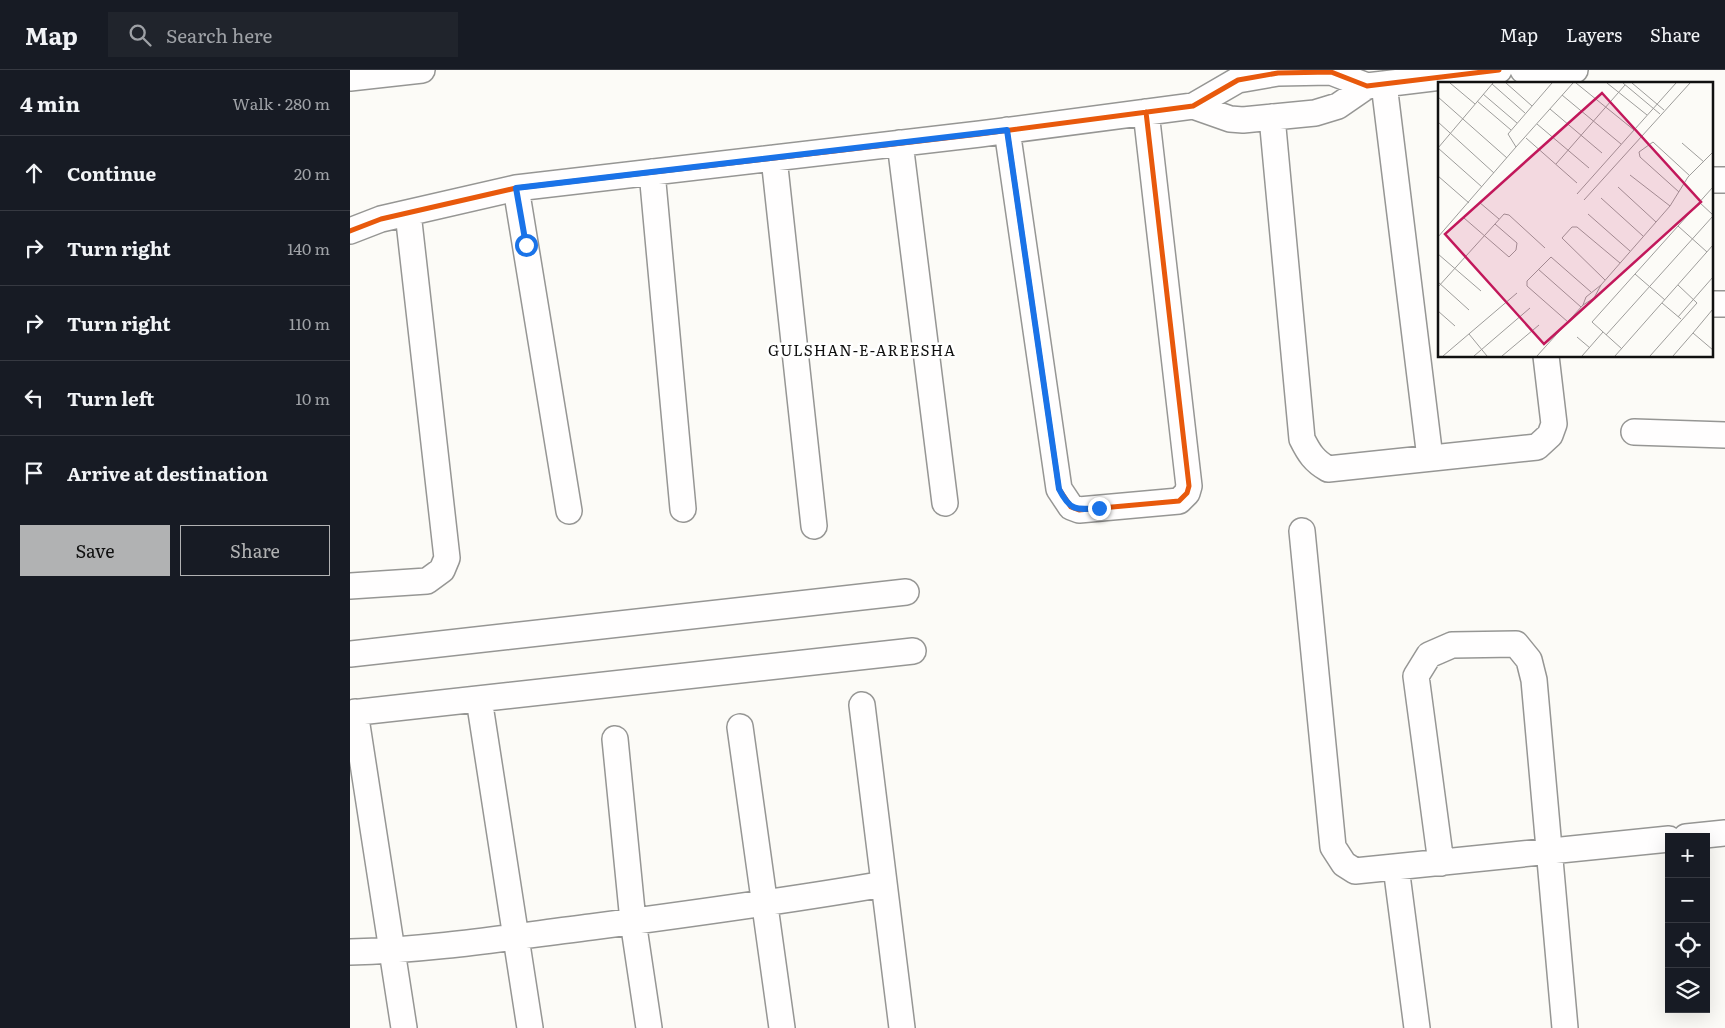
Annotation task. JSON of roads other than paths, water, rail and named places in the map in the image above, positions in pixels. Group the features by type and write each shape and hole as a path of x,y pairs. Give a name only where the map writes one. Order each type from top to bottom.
{"street":[{"path":"354,75 422,70"},
{"path":"1193,106 1230,118 1272,117 1328,110 1376,85 1499,70"},
{"path":"1523,70 1546,74 1575,70"},
{"path":"350,231 381,219 516,188 900,143 1193,106 1238,80 1278,73 1331,72 1376,85"},
{"path":"1376,85 1430,458"},
{"path":"1007,130 1059,489 1071,506 1079,510 1178,501 1187,493 1189,486 1146,112"},
{"path":"1272,117 1302,439 1310,456 1328,468 1537,447 1550,435 1554,424 1546,358"},
{"path":"900,143 946,503"},
{"path":"774,158 814,526"},
{"path":"652,172 683,509"},
{"path":"1712,180 1725,180"},
{"path":"516,188 569,510"},
{"path":"350,586 427,581 442,570 447,558 408,213"},
{"path":"1712,304 1725,304"},
{"path":"1634,432 1725,435"},
{"path":"1302,531 1333,847 1344,864 1355,871 1665,839"},
{"path":"350,654 906,592"},
{"path":"1440,863 1416,676 1429,655 1452,645 1516,644 1529,660 1534,680 1565,1028"},
{"path":"404,1028 352,712 913,651"},
{"path":"479,698 530,1028"},
{"path":"862,705 902,1028"},
{"path":"740,727 782,1028"},
{"path":"615,739 633,921 649,1028"},
{"path":"1710,835 1725,833"},
{"path":"1396,867 1417,1028"},
{"path":"350,952 392,951 516,937 765,905 884,884"}],"district":[{"name":"GULSHAN-E-AREESHA","path":"862,349"}]}
